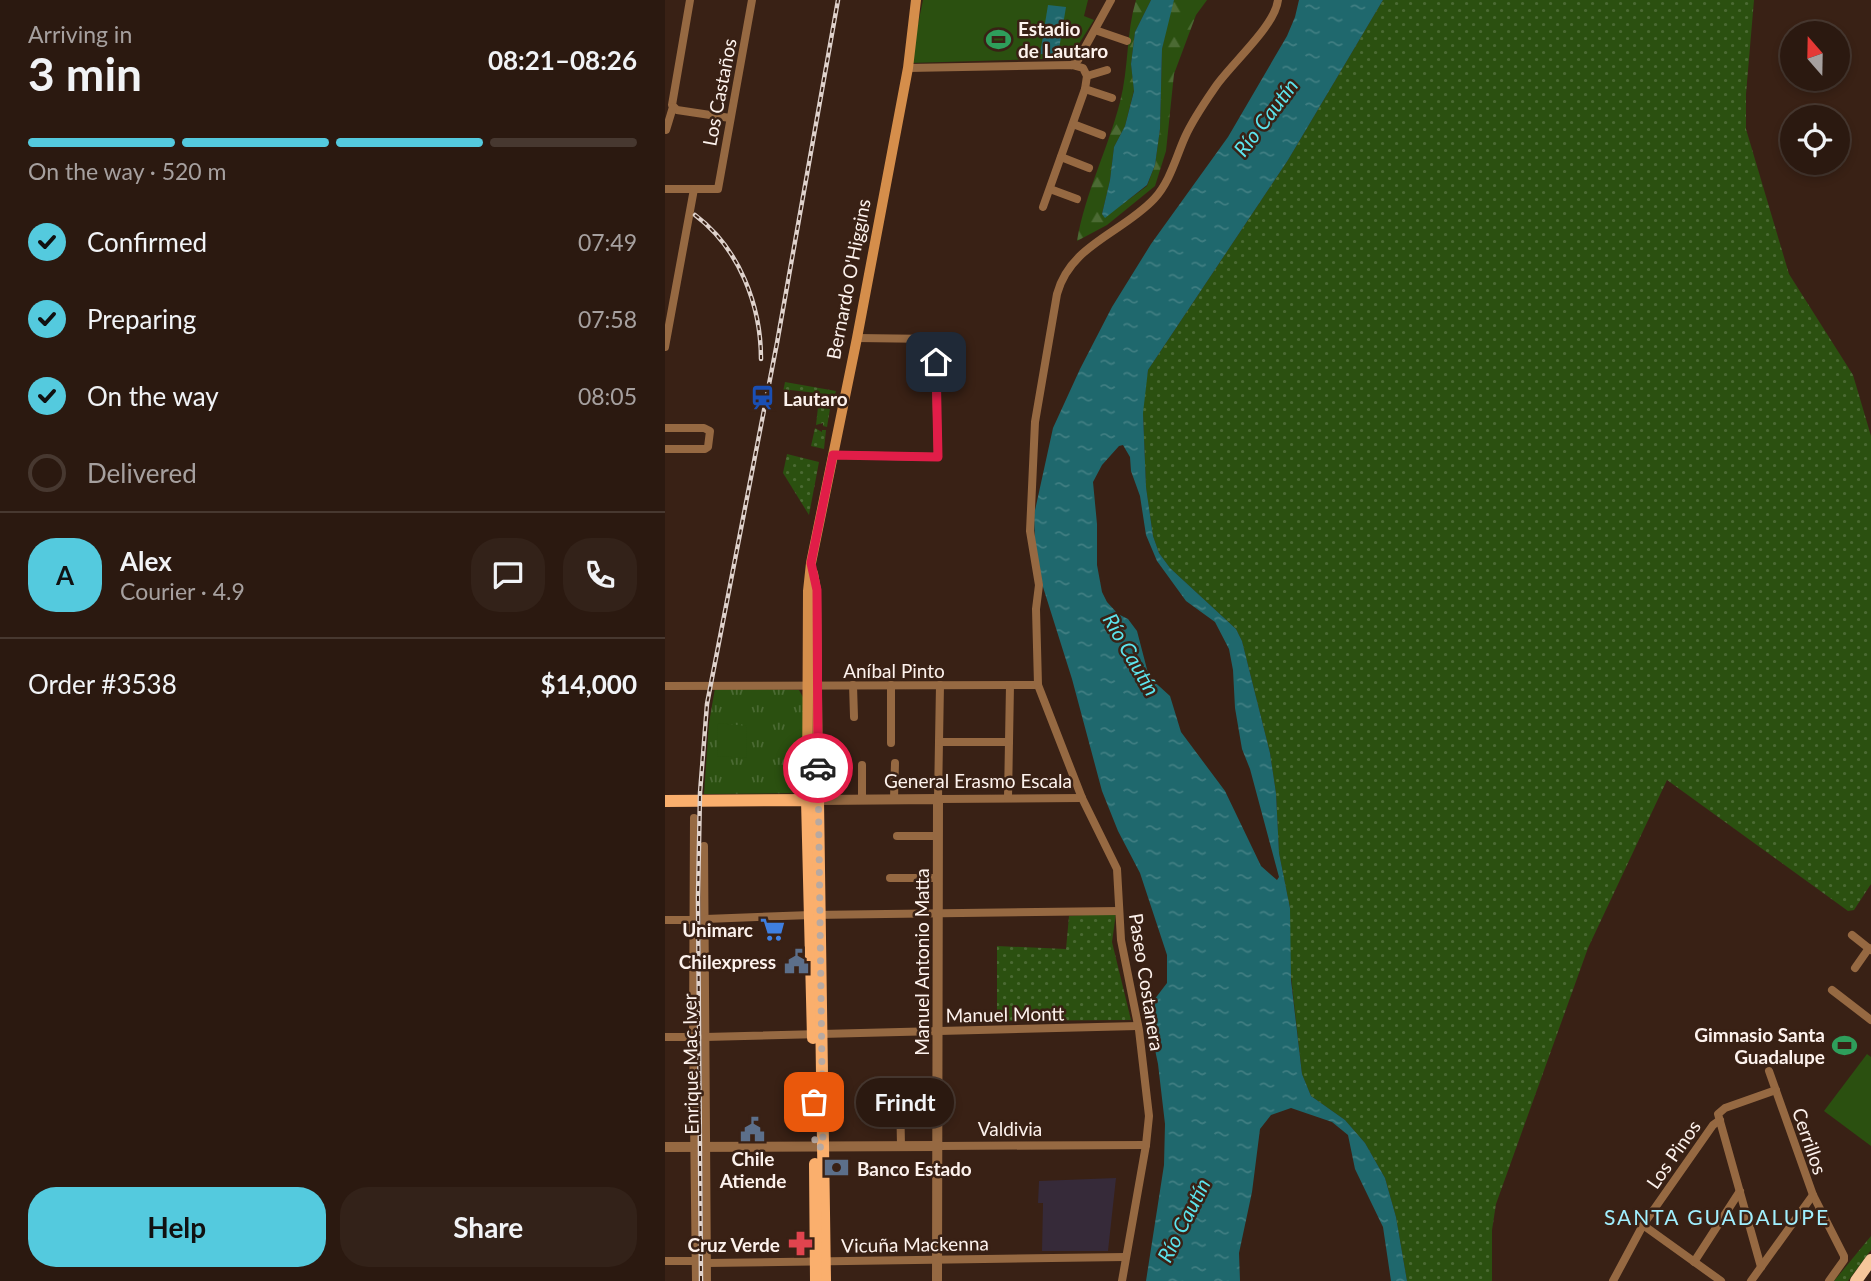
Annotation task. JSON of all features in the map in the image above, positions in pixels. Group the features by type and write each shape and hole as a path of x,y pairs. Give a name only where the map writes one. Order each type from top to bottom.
{"highway":[{"path":"1856,1281 1871,1261"}],"main road":[{"name":"Bernardo O'Higgins","path":"816,1281 820,1261 816,915 818,800 808,591 811,563 908,68 916,0"},
{"name":"General Erasmo Escala","path":"665,801 818,800"},
{"name":"Bernardo O'Higgins","path":"820,1261 825,1281"}],"street":[{"path":"666,131 673,107 690,0"},
{"name":"Los Castaños","path":"694,189 717,189 753,0"},
{"path":"1072,65 1078,60 1111,0"},
{"name":"Paseo Costanera","path":"1122,1281 1149,1116 1138,1026 1121,940 1117,869 1082,798 1038,685 1036,609 1039,585 1030,531 1035,422 1059,288 1068,269 1078,256 1140,212 1162,189 1187,134 1216,86 1268,24 1277,8 1278,0"},
{"path":"1095,30 1127,41"},
{"path":"908,68 1072,65 1083,68 1087,76 1085,89 1043,207"},
{"path":"1087,76 1107,70"},
{"path":"1085,89 1112,99"},
{"path":"673,107 677,110 730,118"},
{"path":"1073,124 1102,135"},
{"path":"1061,158 1089,168"},
{"path":"665,189 694,189 668,306 665,347"},
{"path":"1050,189 1077,200"},
{"path":"833,455 938,457 935,339 857,338"},
{"path":"665,428 704,428 710,431 708,447 705,449 665,449"},
{"path":"853,685 854,717"},
{"path":"891,685 891,743"},
{"name":"Manuel Antonio Matta","path":"937,1281 940,685"},
{"path":"1008,799 1010,685"},
{"name":"Aníbal Pinto","path":"665,686 1038,685"},
{"path":"939,742 1009,742"},
{"path":"818,800 830,754"},
{"path":"894,799 895,763"},
{"path":"862,765 862,800"},
{"name":"General Erasmo Escala","path":"818,800 1082,798"},
{"name":"Enrique Mac Iver","path":"694,818 696,1281"},
{"path":"897,836 938,836"},
{"name":"Enrique Mac Iver","path":"705,846 707,1281"},
{"path":"890,878 938,878"},
{"path":"705,919 1119,911"},
{"path":"665,920 693,919"},
{"path":"1852,936 1870,949 1855,968"},
{"path":"1832,990 1871,1020"},
{"name":"Manuel Montt","path":"705,1037 1138,1026"},
{"path":"665,1037 693,1037"},
{"name":"Cerrillos","path":"1769,1071 1813,1195 1845,1257 1829,1281"},
{"name":"Los Pinos","path":"1613,1281 1643,1225 1725,1108 1776,1090"},
{"path":"900,1095 901,1146"},
{"path":"1719,1117 1761,1267"},
{"name":"Valdivia","path":"665,1147 1146,1145"},
{"path":"1694,1262 1740,1191"},
{"path":"1751,1281 1813,1195"},
{"path":"1643,1225 1721,1281"},
{"name":"Vicuña Mackenna","path":"707,1263 1125,1257"},
{"path":"665,1261 696,1261"}],"shaded area":[{"path":"1116,1178 1108,1251 1042,1251 1043,1203 1038,1203 1039,1181"}],"green space":[{"name":"Estadio de Lautaro","path":"923,0 1088,0 1084,16 1094,20 1070,58 910,63"},
{"path":"1136,0 1151,0 1135,32 1131,64 1134,90 1125,126 1114,147 1102,214 1105,217 1147,186 1155,165 1160,129 1162,49 1171,6 1174,0 1207,0 1196,15 1174,74 1166,151 1155,186 1107,225 1077,241 1085,206 1120,102"},
{"path":"1383,0 1754,0 1746,94 1746,129 1789,274 1853,375 1871,436 1871,884 1854,910 1848,911 1667,780 1588,948 1496,1204 1492,1230 1492,1281 1407,1281 1396,1217 1385,1178 1365,1143 1345,1120 1311,1096 1302,1074 1290,967 1290,908 1279,853 1276,793 1270,753 1242,641 1236,629 1170,568 1159,553 1153,536 1146,487 1143,399 1148,370 1288,160"},
{"path":"785,382 836,391 835,395 790,390 789,394 783,392"},
{"path":"818,407 830,409 827,427 823,426 823,423 816,425"},
{"path":"815,428 822,432 826,430 824,449 811,446"},
{"path":"787,454 819,462 809,515 783,473"},
{"path":"715,688 799,690 804,699 805,789 801,793 704,794 709,723"},
{"path":"718,723 747,726 746,758 717,756"},
{"path":"1116,913 1112,942 1131,1020 997,1021 997,946 1066,949 1069,916"},
{"path":"1867,1054 1871,1057 1871,1146 1824,1111"},
{"path":"1871,1236 1871,1250 1848,1281 1834,1281"}],"water":[{"path":"1151,0 1174,0 1162,49 1160,129 1155,165 1147,185 1105,218 1102,214 1114,147 1125,126 1134,91 1131,64 1135,32"},
{"name":"Río Cautín","path":"1299,0 1383,0 1288,160 1148,370 1143,413 1146,487 1153,536 1159,553 1170,568 1236,629 1242,641 1270,753 1276,793 1279,853 1290,908 1291,980 1302,1074 1311,1096 1345,1120 1365,1143 1385,1178 1396,1217 1407,1281 1391,1281 1383,1227 1355,1169 1348,1135 1332,1122 1291,1108 1271,1115 1260,1129 1252,1192 1239,1253 1240,1281 1146,1281 1164,1165 1165,1124 1158,1064 1149,1021 1154,1000 1167,983 1167,955 1140,873 1118,831 1102,791 1072,679 1043,587 1035,542 1034,515 1053,428 1112,307 1151,244 1228,137 1287,36","holes":["1123,445 1130,457 1146,535 1157,561 1186,601 1215,622 1229,649 1242,749 1250,769 1279,877 1277,880 1261,866 1225,791 1181,732 1170,696 1149,677 1137,631 1128,619 1118,614 1107,602 1102,592 1097,565 1093,482 1102,465 1119,446"]},
{"path":"1048,5 1066,7 1058,55 1040,54"}],"railway":[{"path":"701,1281 698,897 700,793 707,704 777,343 838,0"},
{"path":"695,215 724,244 744,279 757,318 761,359"}],"way so far":[{"path":"814,1102 815,1147 823,1147 818,768"}],"place":[{"name":"Estadio de Lautaro","path":"998,39"},
{"name":"Lautaro","path":"763,398"},
{"name":"Unimarc","path":"773,929"},
{"name":"Chilexpress","path":"796,961"},
{"name":"Gimnasio Santa Guadalupe","path":"1845,1045"},
{"name":"Frindt","path":"814,1102"},
{"name":"Chile Atiende","path":"753,1130"},
{"name":"Banco Estado","path":"837,1168"},
{"name":"Cruz Verde","path":"800,1244"}],"district":[{"name":"SANTA GUADALUPE","path":"1717,1216"}],"route":[{"path":"818,768 817,590 811,563 833,455 938,457 936,362"}]}
